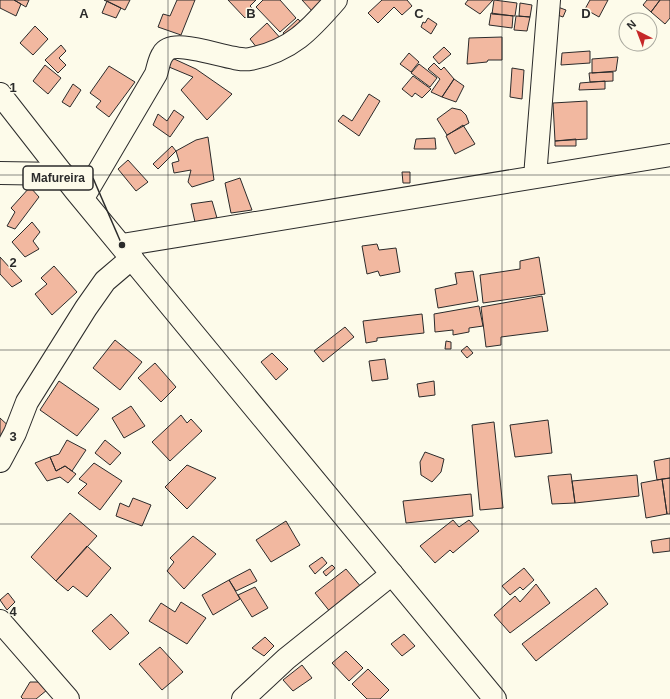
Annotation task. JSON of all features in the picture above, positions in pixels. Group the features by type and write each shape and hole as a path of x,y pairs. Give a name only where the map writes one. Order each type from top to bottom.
{"street":[{"path":"83,198 156,74 163,53 170,48 182,47 249,60 278,50 300,38 336,0"},
{"path":"535,177 549,0"},
{"path":"0,94 62,174 495,699"},
{"path":"0,461 15,433 27,402 86,308 127,252 535,177 670,155"},
{"path":"0,173 62,174"},
{"path":"242,699 286,660 392,574"},
{"path":"0,621 68,699"}],"building":[{"path":"0,0 14,0 21,4 16,16 0,8"},
{"path":"14,0 29,0 26,7"},
{"path":"104,0 130,0 125,10"},
{"path":"177,0 195,0 181,35 158,27 163,14 170,16"},
{"path":"228,0 256,0 250,6 254,10 245,18"},
{"path":"263,0 280,0 296,18 280,32 256,7"},
{"path":"302,0 326,0 313,12"},
{"path":"382,0 407,0 412,6 402,15 394,7 378,23 368,13"},
{"path":"468,0 493,0 480,14 465,4"},
{"path":"494,0 517,3 515,16 492,14"},
{"path":"590,0 608,0 599,17 585,9"},
{"path":"647,0 660,0 651,12 643,5"},
{"path":"660,0 670,0 670,18 665,24 658,18 658,12 651,12"},
{"path":"107,1 121,8 116,18 102,13"},
{"path":"520,3 532,5 530,17 519,16"},
{"path":"555,6 566,10 563,17 552,13"},
{"path":"491,13 513,16 512,28 489,25"},
{"path":"516,16 530,17 527,31 514,30"},
{"path":"428,18 437,24 431,34 421,27 423,22 425,23"},
{"path":"298,19 306,28 290,42 283,33"},
{"path":"267,23 282,40 261,53 250,39"},
{"path":"35,26 48,39 33,55 20,43"},
{"path":"502,37 502,60 488,60 487,62 467,64 469,38"},
{"path":"61,45 66,51 59,58 66,65 58,73 45,60"},
{"path":"444,47 451,54 439,64 433,57"},
{"path":"590,51 590,63 561,65 562,53"},
{"path":"409,53 419,62 411,72 400,64"},
{"path":"618,57 616,71 592,73 592,59"},
{"path":"172,58 196,69 232,94 207,120 181,90 193,77 169,67"},
{"path":"434,63 441,70 444,67 454,79 442,97 431,92 440,79 428,69"},
{"path":"419,64 437,78 430,87 411,73"},
{"path":"45,65 61,78 48,94 33,81"},
{"path":"109,66 135,82 109,117 96,107 101,101 90,93"},
{"path":"512,68 524,70 522,99 510,97"},
{"path":"613,72 613,81 590,82 589,73"},
{"path":"413,76 431,89 422,98 415,93 412,97 402,89"},
{"path":"454,79 464,86 456,102 442,97"},
{"path":"605,81 605,89 579,90 580,83"},
{"path":"73,84 81,90 70,107 62,102"},
{"path":"369,94 380,101 359,136 338,121 343,115 352,121"},
{"path":"587,101 587,139 555,141 553,103"},
{"path":"452,108 461,110 466,115 469,123 447,135 437,119"},
{"path":"174,110 184,117 170,137 153,125 158,114 167,121"},
{"path":"463,125 475,144 455,154 446,136"},
{"path":"208,137 214,180 192,187 188,182 191,170 174,173 172,163 179,161 176,151 196,140"},
{"path":"435,138 436,149 414,149 416,139"},
{"path":"576,139 576,146 555,146 555,141"},
{"path":"172,146 176,151 158,169 153,164"},
{"path":"128,160 148,182 136,191 118,169"},
{"path":"402,172 410,172 410,183 403,183"},
{"path":"240,178 252,210 231,213 225,183"},
{"path":"30,187 39,197 15,229 7,226 15,212 11,208"},
{"path":"212,201 217,218 195,222 191,204"},
{"path":"32,222 40,232 33,241 39,249 25,257 12,242"},
{"path":"377,244 379,250 396,248 400,272 380,276 378,271 367,274 362,246"},
{"path":"0,257 22,281 12,287 0,274"},
{"path":"539,257 545,294 483,303 480,275 520,269 520,261"},
{"path":"54,266 77,292 52,315 35,294 47,284 41,278"},
{"path":"473,271 478,301 438,308 435,289 457,284 455,273"},
{"path":"542,296 548,331 501,337 501,345 486,347 481,307"},
{"path":"479,306 483,326 469,328 469,332 453,335 453,330 435,332 434,314"},
{"path":"422,314 424,333 377,338 377,341 366,343 363,321"},
{"path":"345,327 354,337 323,362 314,351"},
{"path":"115,340 142,362 120,390 93,368"},
{"path":"446,341 451,342 451,349 445,349"},
{"path":"467,346 473,353 467,358 461,351"},
{"path":"272,353 288,369 276,380 261,362"},
{"path":"385,359 388,379 372,381 369,361"},
{"path":"155,363 176,387 161,402 138,378"},
{"path":"59,381 99,409 77,436 40,410"},
{"path":"434,381 435,395 419,397 417,384"},
{"path":"131,406 145,426 124,438 112,418"},
{"path":"181,415 187,423 191,419 202,431 170,461 152,442"},
{"path":"0,418 13,430 0,446"},
{"path":"548,420 552,453 515,457 510,425"},
{"path":"494,422 503,508 480,510 472,425"},
{"path":"67,440 86,450 72,471 65,466 56,471 50,457 59,454"},
{"path":"105,440 121,453 110,465 95,453"},
{"path":"425,452 444,459 441,472 432,482 421,475 420,462"},
{"path":"50,457 56,471 65,466 76,474 68,483 60,477 47,481 35,463"},
{"path":"670,458 670,478 657,480 654,461"},
{"path":"94,463 122,481 100,510 78,493 87,484 79,479"},
{"path":"187,465 216,478 187,509 165,487"},
{"path":"571,474 575,503 552,504 548,476"},
{"path":"637,475 639,496 575,503 572,481"},
{"path":"670,478 670,514 667,514 662,479"},
{"path":"662,479 667,514 646,518 641,483"},
{"path":"471,494 473,516 406,523 403,501"},
{"path":"133,498 151,505 142,526 116,516 120,503 129,507"},
{"path":"70,513 97,536 56,581 31,557"},
{"path":"453,520 459,527 469,520 479,531 453,553 450,550 435,563 420,546"},
{"path":"286,521 300,545 271,562 256,540"},
{"path":"193,536 216,554 184,589 167,571 174,562 170,558"},
{"path":"670,538 670,551 653,553 651,541"},
{"path":"87,546 111,568 87,597 73,586 68,591 56,581"},
{"path":"322,557 327,563 315,574 309,566"},
{"path":"332,565 335,568 326,576 323,572"},
{"path":"524,568 534,580 523,590 520,587 510,595 502,586"},
{"path":"250,569 257,581 236,591 229,580"},
{"path":"346,569 367,594 335,618 315,593"},
{"path":"229,580 240,599 213,615 202,595"},
{"path":"536,584 550,603 510,633 494,615 515,596 520,602"},
{"path":"255,587 268,608 252,617 238,595"},
{"path":"596,588 608,604 536,661 522,644"},
{"path":"8,593 15,602 7,610 0,600"},
{"path":"181,602 206,618 187,644 149,621 161,603 175,612"},
{"path":"111,614 129,633 110,650 92,631"},
{"path":"404,634 415,646 402,656 391,644"},
{"path":"265,637 274,646 264,656 252,648"},
{"path":"160,647 183,672 162,690 139,664"},
{"path":"346,651 363,668 349,681 332,663"},
{"path":"302,665 312,678 293,691 283,680"},
{"path":"368,669 389,690 380,699 367,699 352,684"},
{"path":"30,682 41,682 47,690 36,699 23,699 21,697"}],"place":[{"name":"Mafureira","path":"122,245"}]}
